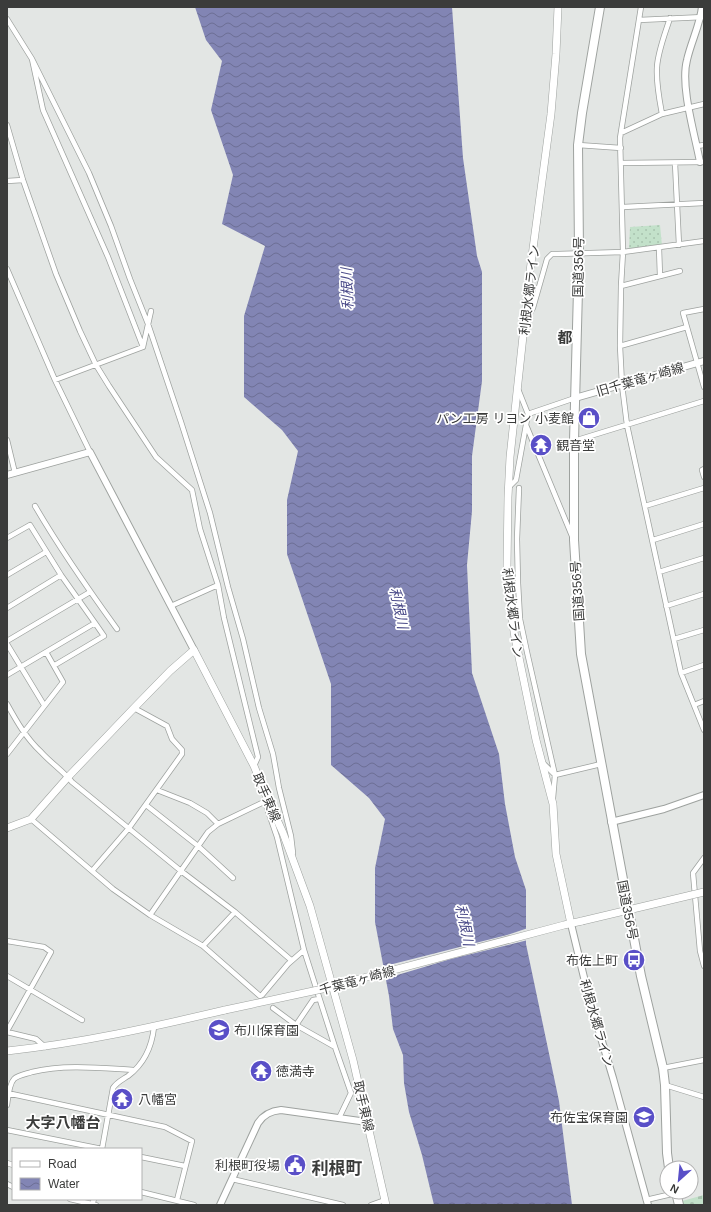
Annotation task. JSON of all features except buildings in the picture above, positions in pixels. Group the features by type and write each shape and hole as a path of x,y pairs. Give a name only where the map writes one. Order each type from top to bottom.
{"highway":[{"name":"国道356号","path":"600,7 578,145 579,252 574,441 574,540 581,654 611,822 641,976 663,1068 668,1160"}],"main road":[{"name":"利根水郷ライン","path":"558,7 551,114 517,388 508,488 507,566 511,611 530,716 553,804 556,854 568,924"},
{"name":"取手東線","path":"194,650 254,766 294,859 314,918 330,987 353,1060 385,1203"},
{"path":"7,828 31,819 68,777 134,708 170,671 194,650"},
{"name":"千葉竜ヶ崎線","path":"7,1052 46,1047 154,1027 330,987 568,924 704,892"}],"street":[{"path":"641,7 621,132 623,252 620,286 620,346 622,385 627,425 681,673 704,730"},
{"path":"621,163 702,162 689,107 685,75 686,60 702,17 702,7"},
{"path":"639,20 702,17"},
{"path":"662,114 658,92 657,66 670,18"},
{"path":"7,19 32,59 91,180 111,226 148,324 210,513 259,708 273,754 279,788 291,836 294,859"},
{"path":"32,59 43,110 108,257 143,347"},
{"path":"621,132 662,114 704,104"},
{"path":"7,125 23,180 56,274 96,365 156,457 192,490 200,529 218,585 224,618 258,757 254,766"},
{"path":"578,145 621,148"},
{"path":"697,146 704,145"},
{"path":"675,163 679,245"},
{"path":"7,181 23,180"},
{"path":"623,207 704,203"},
{"path":"525,316 530,313 533,308 547,259 552,254 579,252 623,252 704,241"},
{"path":"658,248 660,276"},
{"path":"7,270 55,380 90,452 194,650"},
{"path":"620,286 680,271"},
{"path":"704,309 683,314 704,387"},
{"path":"143,347 151,311"},
{"path":"620,346 687,327"},
{"path":"55,380 143,347"},
{"name":"旧千葉竜ヶ崎線","path":"575,398 704,361"},
{"path":"508,488 516,480 528,414 517,388"},
{"path":"528,414 575,398"},
{"path":"574,441 704,401"},
{"path":"526,425 574,540"},
{"path":"7,440 15,473"},
{"path":"7,475 90,452"},
{"path":"704,469 702,470 704,477"},
{"path":"519,488 518,546 520,619 526,652 555,776 553,804"},
{"path":"645,506 704,488"},
{"path":"35,506 55,541 117,629"},
{"path":"653,540 704,524"},
{"path":"7,538 30,525 61,575 104,636 55,665"},
{"path":"7,575 46,552"},
{"path":"659,572 704,558"},
{"path":"7,608 61,575"},
{"path":"171,606 218,585"},
{"path":"44,705 7,643 90,592"},
{"path":"666,606 704,594"},
{"path":"7,675 95,623"},
{"path":"674,638 704,630"},
{"path":"7,754 63,682 55,665 46,652"},
{"path":"681,673 704,665"},
{"path":"694,705 704,701"},
{"path":"7,704 23,733 72,782 181,871 235,912 291,960"},
{"path":"92,871 129,828 182,754 182,750 172,739 166,726 134,708"},
{"path":"541,762 555,776"},
{"path":"555,776 601,764"},
{"path":"157,790 207,813 218,824"},
{"path":"611,822 664,809 704,795"},
{"path":"150,915 208,832 218,824 268,800"},
{"path":"268,800 266,805 277,837 304,950 351,1093 339,1118"},
{"path":"146,805 198,846 233,878"},
{"path":"31,819 113,890 150,915 203,946 260,996 291,960 304,950"},
{"path":"704,858 693,873 700,952 704,966"},
{"path":"203,946 235,912"},
{"name":"利根水郷ライン","path":"568,924 612,1072 647,1202"},
{"path":"7,941 44,947 51,952 29,989 7,1031 36,1039 46,1047"},
{"path":"7,976 82,1020"},
{"path":"296,1025 313,1000 320,999"},
{"path":"273,1008 296,1025 335,1047"},
{"path":"102,1148 113,1088 116,1083 134,1070 147,1053 153,1036 154,1027"},
{"path":"663,1068 704,1060"},
{"path":"7,1105 8,1093 12,1081 15,1078 43,1070 63,1067 134,1070"},
{"path":"665,1085 704,1097"},
{"path":"8,1093 165,1127 192,1140 177,1200"},
{"path":"220,1205 261,1117 273,1111 281,1110 367,1122"},
{"path":"7,1130 97,1148"},
{"path":"142,1157 186,1166"},
{"path":"232,1179 343,1205"},
{"path":"142,1192 194,1205"},
{"path":"647,1202 659,1198"},
{"path":"76,1200 94,1203"},
{"path":"371,1205 385,1203"}],"green space":[{"path":"660,225 662,246 629,249 630,227"},
{"path":"704,1195 704,1205 683,1205 682,1201 699,1200 699,1196"}],"water":[{"name":"利根川","path":"195,7 452,7 463,158 477,256 482,272 482,381 472,456 472,511 467,565 472,673 499,754 505,804 515,857 526,890 526,944 559,1101 572,1205 434,1205 422,1155 409,1112 404,1083 403,1055 393,1029 389,996 375,922 375,868 385,819 369,798 331,765 331,684 287,554 287,500 298,451 282,430 244,397 244,316 265,246 222,224 233,175 211,110 222,61 206,40"}],"pier":[{"path":"528,928 528,940 451,959 384,979 381,967 507,935"}],"place":[{"name":"パン工房 リヨン 小麦館","path":"589,418"},
{"name":"観音堂","path":"541,445"},
{"name":"布佐上町","path":"634,960"},
{"name":"布川保育園","path":"219,1030"},
{"name":"徳満寺","path":"261,1071"},
{"name":"八幡宮","path":"122,1099"},
{"name":"布佐宝保育園","path":"644,1117"},
{"name":"利根町役場","path":"295,1165"}],"district":[{"name":"都","path":"565,338"},
{"name":"大字八幡台","path":"63,1123"},
{"name":"利根町","path":"337,1168"}]}
